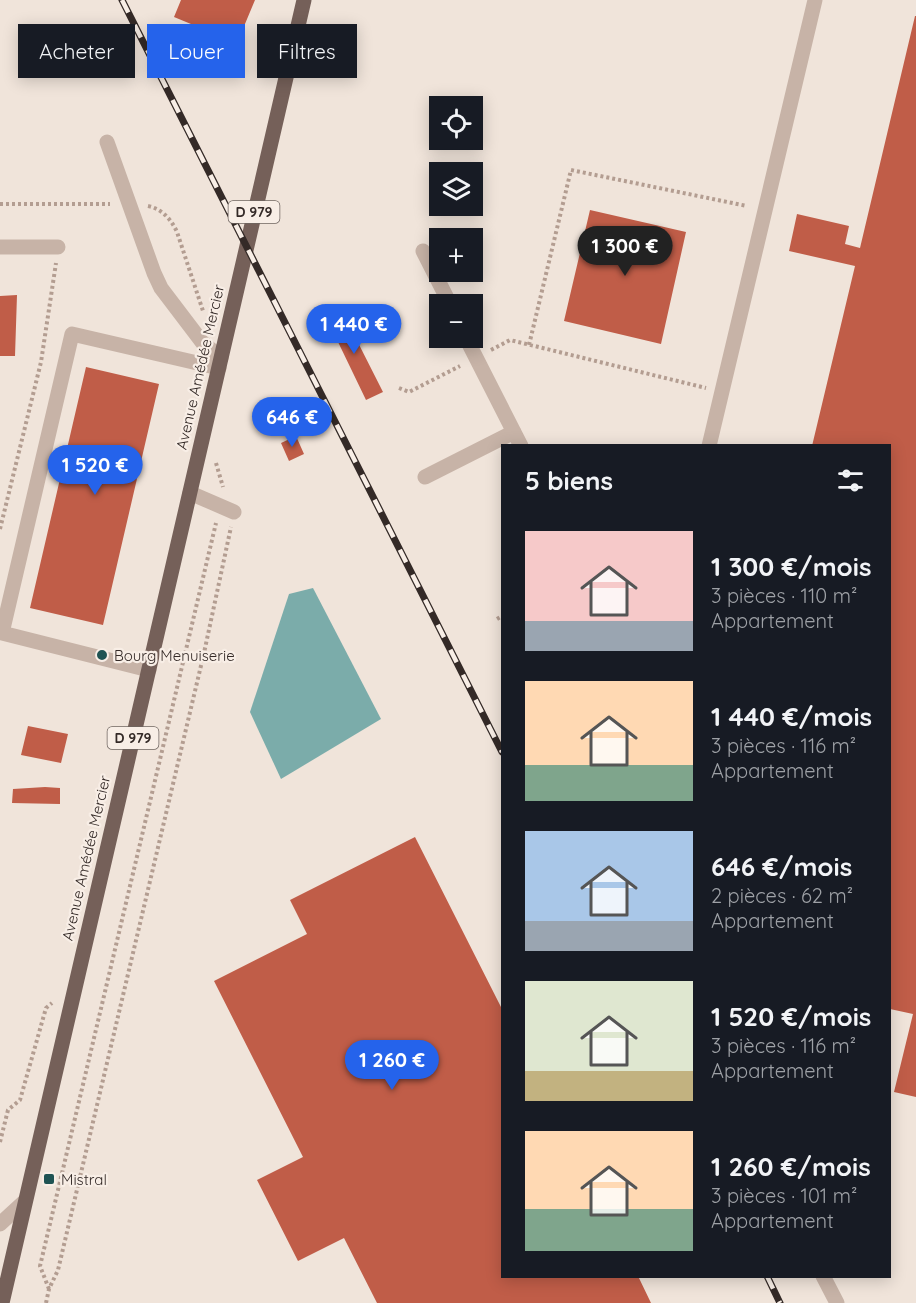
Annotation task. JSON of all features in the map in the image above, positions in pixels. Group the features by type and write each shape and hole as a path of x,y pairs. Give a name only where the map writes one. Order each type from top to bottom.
{"main road":[{"name":"Avenue Amédée Mercier","path":"2,1303 304,0"}],"street":[{"path":"709,444 815,0"},
{"path":"107,142 161,288 220,363"},
{"path":"0,247 58,247"},
{"path":"423,251 445,294"},
{"path":"149,670 2,633 10,598 72,334 220,363"},
{"path":"471,348 517,439"},
{"path":"424,477 501,446"},
{"path":"190,493 227,509"},
{"path":"0,1224 25,1201"},
{"path":"824,1278 837,1303"}],"path":[{"path":"529,345 571,170 747,206"},
{"path":"0,529 41,362 58,247"},
{"path":"522,343 722,392"},
{"path":"49,1289 40,1266 141,841 227,509"},
{"path":"46,1303 49,1289 58,1270 204,653 227,509"},
{"path":"497,620 501,617"},
{"path":"0,1142 8,1110 20,1100 46,1008"}],"water":[{"path":"313,588 381,719 281,779 250,712 289,594"}],"building":[{"path":"181,0 255,0 245,24 191,24 174,17"},
{"path":"916,16 916,1097 894,1092 913,1014 891,1009 891,444 812,444 855,266 789,251 797,214 849,226 845,244 860,248"},
{"path":"590,210 686,232 661,344 564,321"},
{"path":"17,295 15,356 0,356 0,296"},
{"path":"341,309 383,392 366,400 326,317"},
{"path":"86,367 159,384 103,625 30,608"},
{"path":"296,436 304,454 289,461 281,443"},
{"path":"28,726 68,734 61,763 21,755"},
{"path":"60,788 60,804 12,803 13,789"},
{"path":"415,837 501,1007 501,1278 639,1278 651,1303 377,1303 344,1238 298,1261 257,1180 303,1157 214,981 307,934 290,900"}],"railway":[{"path":"122,0 501,750"},
{"path":"768,1278 780,1303"}],"place":[{"name":"Bourg Menuiserie","path":"102,655"},
{"name":"Mistral","path":"49,1179"}]}
